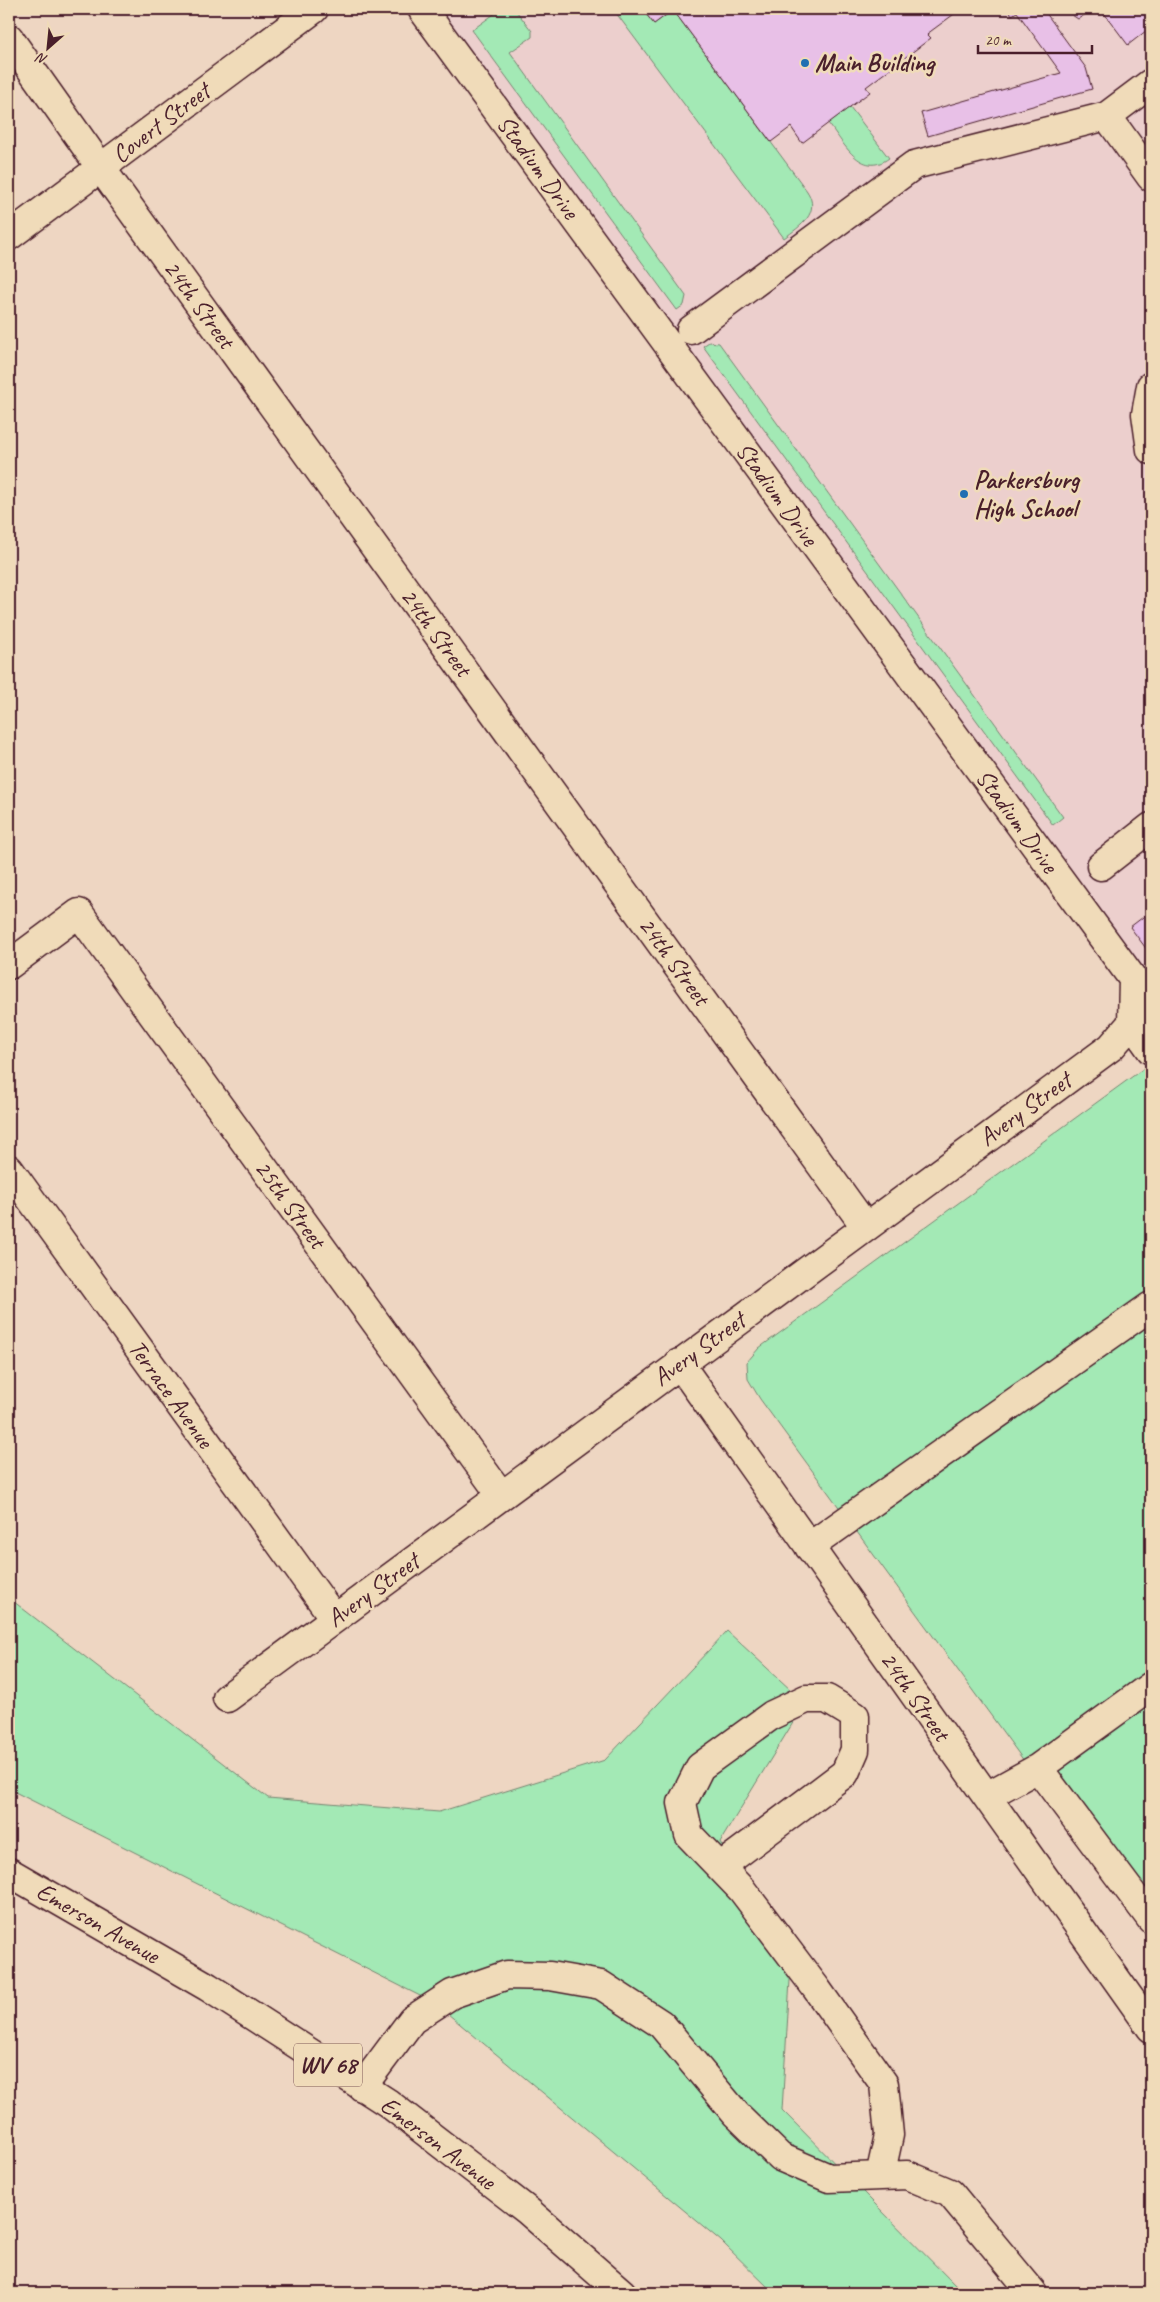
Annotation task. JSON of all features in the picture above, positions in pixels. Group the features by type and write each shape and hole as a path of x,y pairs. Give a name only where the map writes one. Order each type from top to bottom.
{"street":[{"name":"Covert Street","path":"9,236 314,9"},
{"name":"Stadium Drive","path":"422,9 1133,979 1132,1023"},
{"name":"24th Street","path":"9,38 865,1226"},
{"path":"691,330 914,165 1107,116 1151,83"},
{"path":"1107,116 1151,177"},
{"path":"1151,386 1146,414 1151,450"},
{"path":"1100,866 1151,827"},
{"name":"25th Street","path":"9,965 79,913 501,1495"},
{"path":"1132,1023 1151,1050"},
{"name":"Avery Street","path":"227,1698 1111,1046 1132,1023"},
{"name":"Terrace Avenue","path":"9,1169 334,1618"},
{"path":"809,1547 1151,1306"},
{"name":"24th Street","path":"679,1363 1151,2028"},
{"path":"987,1796 1038,1768 1151,1686"},
{"path":"720,1867 845,1773 855,1750 855,1716 827,1699 806,1699 772,1715 700,1767 682,1804 689,1835 753,1905 884,2084 889,2135 880,2176"},
{"path":"1038,1768 1151,1919"},
{"name":"Emerson Avenue","path":"9,1872 208,1987 388,2104 528,2211 622,2293"},
{"path":"362,2087 412,2020 452,1994 507,1975 550,1976 601,1985 661,2024 736,2114 780,2157 829,2178 907,2175 950,2193 1033,2293"}],"shaded area":[{"name":"Parkersburg High School","path":"422,9 1151,9 1151,1005 1133,979"}],"green space":[{"path":"501,9 521,9 517,12 532,31 532,37 510,52 686,296 684,305 677,310 472,30"},
{"path":"613,9 642,9 654,24 673,10 807,191 812,206 807,218 797,229 784,238"},
{"path":"850,107 889,158 879,163 870,164 861,161 854,156 840,139 828,123"},
{"path":"709,342 719,343 1063,817 1053,825 703,346"},
{"path":"1151,1063 1151,1935 760,1399 748,1379 747,1362 759,1348"},
{"path":"9,1598 268,1798 439,1812 605,1760 727,1631 805,1703 720,1842 791,1964 782,2110 963,2293 774,2293 721,2241 436,2004 9,1789"}],"building":[{"name":"Main Building","path":"642,9 961,9 927,34 931,38 866,87 870,92 802,143 791,127 771,142 673,10 654,24"},
{"path":"1008,9 1043,9 1086,68 1092,89 928,136 921,113 1061,73 1017,12 1012,15"},
{"path":"1072,9 1086,9 1086,14 1078,19 1072,15"},
{"path":"1101,9 1151,9 1151,27 1128,45"},
{"path":"1151,911 1151,955 1130,927"}],"place":[{"name":"Main Building","path":"805,63"},
{"name":"Parkersburg High School","path":"964,494"}]}
